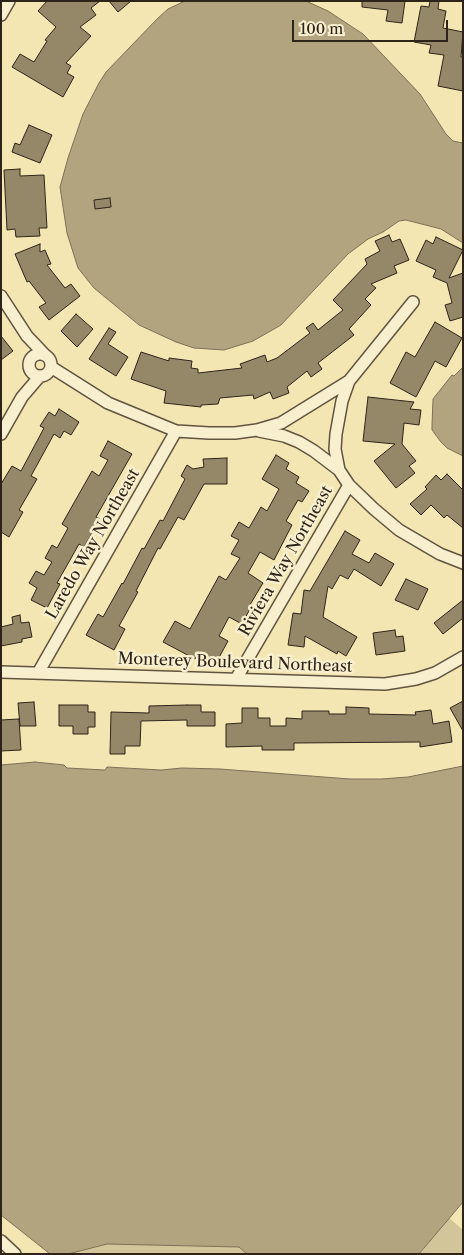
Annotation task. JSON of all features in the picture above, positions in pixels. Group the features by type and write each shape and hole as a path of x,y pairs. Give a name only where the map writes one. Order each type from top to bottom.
{"street":[{"path":"1,15 9,1"},
{"path":"1,296 27,336 50,360 51,367 47,373 40,376 22,397 1,434"},
{"path":"51,367 108,403 176,431 235,433 257,430 281,423 349,381 413,302"},
{"path":"27,336 34,374 40,376"},
{"path":"22,397 31,363 38,354 45,355"},
{"path":"339,470 335,449 336,434 342,401 349,381"},
{"path":"257,430 284,436 314,451 339,470 349,485 399,530 440,554 463,563"},
{"name":"Laredo Way Northeast","path":"38,673 176,431"},
{"name":"Riviera Way Northeast","path":"236,679 349,485"},
{"name":"Monterey Boulevard Northeast","path":"1,672 385,684 416,679 435,673 463,657"},
{"path":"1,1241 15,1254"}],"shaded area":[{"path":"185,1 306,1 328,11 363,34 420,94 446,134 453,141 463,143 463,243 441,229 406,220 399,221 368,239 348,254 281,325 253,341 224,350 194,348 139,325 94,288 78,268 67,233 60,187 68,158 83,114 106,72 168,9"},
{"path":"463,367 463,456 447,448 441,442 432,430 432,425 433,399 452,375 454,376"},
{"path":"35,762 64,765 67,768 105,770 107,767 161,770 182,768 220,769 350,779 408,777 463,766 463,1202 419,1254 247,1254 239,1247 107,1244 68,1254 50,1254 1,1215 1,765"},
{"path":"449,1218 463,1230 463,1254 420,1254"},
{"path":"107,1244 239,1247 247,1254 68,1254"}],"building":[{"path":"47,1 100,1 91,8 96,15 80,27 91,36 66,63 71,66 67,73 74,77 63,97 12,67 20,54 34,62 47,41 45,40 56,27 38,11"},
{"path":"109,1 131,1 118,12"},
{"path":"362,1 405,1 402,23 386,21 388,10 362,7"},
{"path":"430,1 439,1 438,9 446,11 443,28 463,32 461,57 463,57 463,91 438,86 444,55 429,53 431,45 414,42 421,6 429,7"},
{"path":"29,125 52,135 40,163 12,152 15,143 20,145"},
{"path":"20,169 20,176 44,175 47,228 39,228 40,236 16,237 15,229 7,230 4,170"},
{"path":"110,198 111,207 95,209 94,200"},
{"path":"389,235 392,242 400,239 409,260 394,266 397,273 371,284 376,288 365,299 371,305 349,329 354,335 318,363 322,369 311,377 307,371 287,387 289,393 273,399 270,392 254,399 253,395 220,398 218,404 201,405 201,407 164,403 166,391 131,379 141,352 169,361 169,358 192,361 191,368 198,369 198,373 242,368 240,364 265,355 267,362 277,358 310,333 306,328 313,323 318,330 343,310 333,300 367,264 365,259 380,251 375,241"},
{"path":"436,237 463,250 449,278 463,273 463,317 450,321 445,305 452,303 447,283 433,277 436,270 416,261 426,240 433,244"},
{"path":"40,244 40,252 45,250 51,264 47,265 65,288 71,284 80,296 49,320 39,307 46,303 29,281 27,282 15,254"},
{"path":"76,314 93,329 77,347 61,331"},
{"path":"435,322 462,338 446,367 435,361 416,397 390,383 406,352 415,357"},
{"path":"109,328 116,332 108,344 128,357 116,376 89,359"},
{"path":"1,336 13,351 1,360"},
{"path":"368,397 414,402 410,409 421,410 419,425 404,423 402,444 416,461 409,466 415,473 396,488 374,461 395,444 363,441"},
{"path":"59,409 79,422 71,435 64,431 60,438 54,434 31,476 37,479 19,510 23,512 9,537 1,532 1,484 12,466 21,471 44,428 40,426 49,412 55,416"},
{"path":"108,441 132,454 96,517 100,519 84,547 79,544 57,583 60,584 47,608 31,600 37,588 29,583 36,571 44,575 52,562 45,558 52,545 57,548 68,528 62,524 92,471 99,476 108,460 100,456"},
{"path":"276,455 289,463 286,469 299,477 296,483 309,491 302,502 298,500 286,521 292,525 274,560 260,552 248,573 263,583 248,608 250,609 242,624 229,617 219,636 228,641 216,663 199,653 195,659 163,642 175,621 190,629 219,576 226,580 240,558 231,554 239,540 231,536 239,522 249,528 261,507 267,511 279,489 262,479"},
{"path":"227,458 227,484 204,484 184,520 178,517 160,549 158,548 136,591 138,592 119,626 125,629 114,650 86,635 98,614 103,617 142,548 144,549 160,520 163,521 185,479 181,476 187,465 193,469 204,467 203,459"},
{"path":"447,474 463,490 463,528 447,515 444,518 431,505 421,515 410,504 427,489 425,487 436,475 441,480"},
{"path":"345,531 360,540 352,554 369,563 375,553 394,564 381,586 354,569 348,579 340,575 332,589 328,586 323,617 357,637 346,656 338,651 337,654 305,636 304,647 288,645 293,613 301,614 304,590 310,591"},
{"path":"406,579 428,589 418,610 395,600"},
{"path":"463,600 463,618 443,634 434,623"},
{"path":"20,615 21,623 29,622 32,637 22,639 22,642 1,646 1,627 13,624 12,617"},
{"path":"395,630 396,637 403,636 405,651 376,655 373,633"},
{"path":"463,701 463,731 450,708"},
{"path":"34,702 36,726 20,726 18,703"},
{"path":"59,705 88,705 88,712 95,712 95,727 88,727 88,734 73,734 73,726 59,726"},
{"path":"201,705 201,712 215,712 215,726 187,726 187,720 141,721 140,746 125,746 125,754 110,754 111,712 149,713 149,706"},
{"path":"346,707 369,708 369,714 416,715 415,712 431,710 433,724 449,721 452,742 420,747 420,742 294,743 294,750 262,750 262,746 226,747 226,724 242,723 242,708 258,708 258,718 270,718 270,726 286,726 286,718 302,719 302,711 329,711 329,714 346,714"},
{"path":"19,719 21,750 1,751 1,720"}]}
